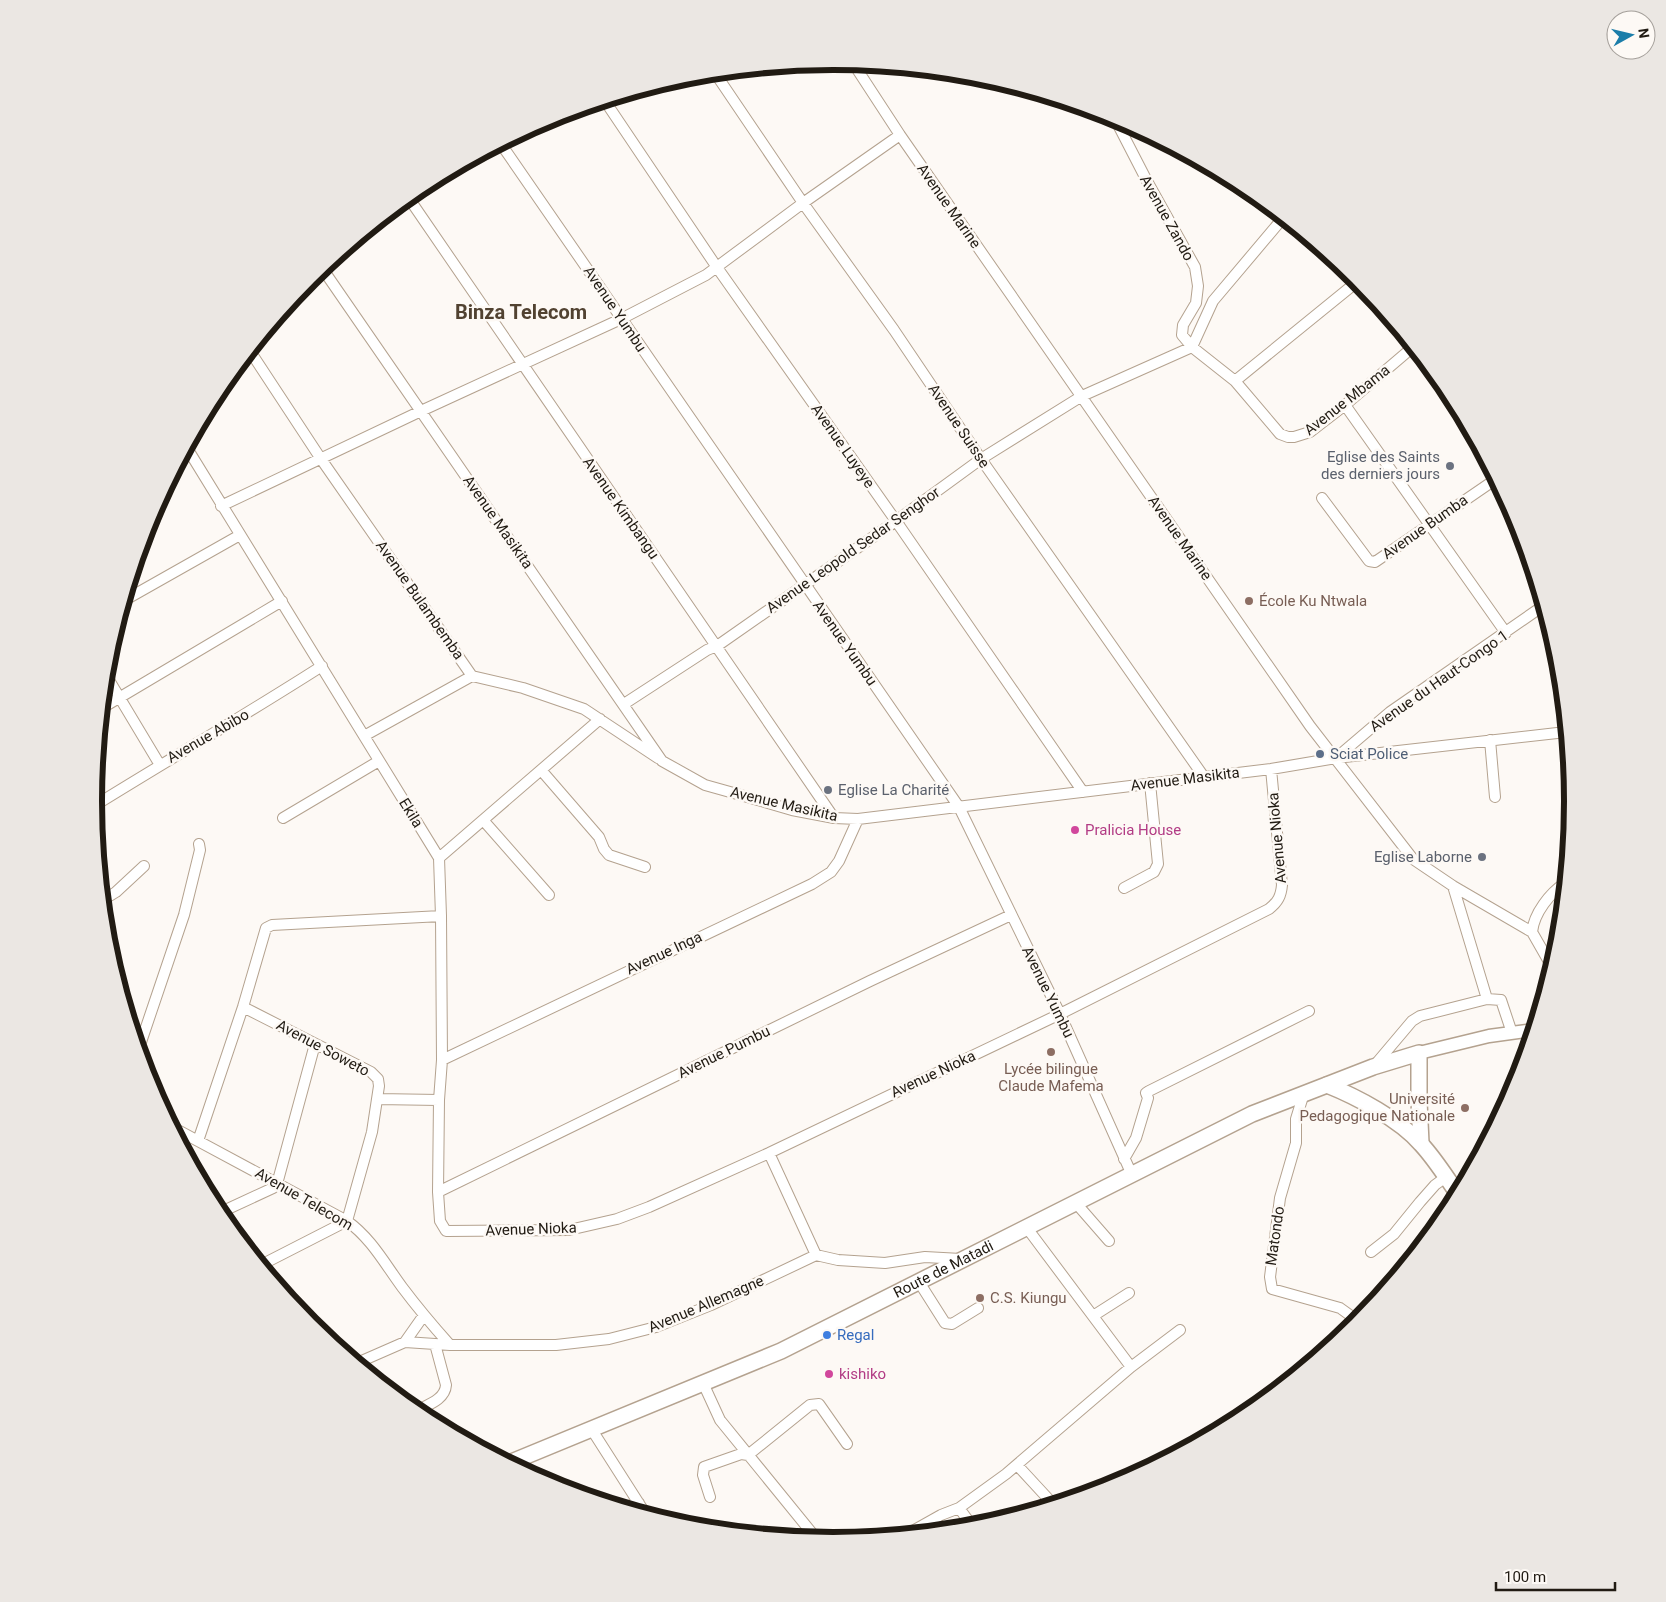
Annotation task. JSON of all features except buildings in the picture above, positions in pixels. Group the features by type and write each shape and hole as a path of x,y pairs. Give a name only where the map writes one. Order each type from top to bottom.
{"highway":[{"name":"Route de Matadi","path":"517,1460 781,1351 1252,1114 1373,1067 1419,1053"},
{"path":"1419,1053 1421,1143"},
{"path":"1327,1085 1353,1096 1386,1116 1421,1143 1453,1187"}],"main road":[{"path":"1419,1053 1462,1041 1527,1031"}],"street":[{"name":"Avenue Marine","path":"858,71 900,135 1310,726 1413,859 1453,886 1532,932"},
{"name":"Avenue Suisse","path":"719,79 803,203 894,330 981,459 1204,777"},
{"name":"Avenue Luyeye","path":"608,106 716,266 896,521 1083,792"},
{"name":"Avenue Zando","path":"1120,129 1155,197 1195,267 1198,286 1196,303 1182,330 1185,340 1192,347"},
{"path":"221,506 621,319 706,275 803,203 900,135"},
{"name":"Avenue Yumbu","path":"504,148 959,807 1060,1014 1132,1175"},
{"name":"Avenue Kimbangu","path":"412,203 834,818"},
{"path":"1192,347 1213,302 1279,222"},
{"name":"Avenue Masikita","path":"326,274 662,760 705,785 792,810 834,818 858,819 1271,769 1335,758 1560,733"},
{"path":"1235,381 1351,285"},
{"name":"Avenue Mbama","path":"1192,347 1235,381 1280,434 1288,437 1301,436 1310,432 1346,405 1409,351"},
{"name":"Avenue Leopold Sedar Senghor","path":"624,704 706,650 717,646 981,459 1082,396 1192,347"},
{"name":"Avenue Bulambemba","path":"253,356 321,459 472,676 556,698 584,709 662,760"},
{"path":"1346,405 1506,633"},
{"name":"Ekila","path":"190,453 439,858 442,1060 438,1100 438,1192 440,1221 446,1231"},
{"name":"Avenue Bumba","path":"1322,498 1369,561 1372,562 1378,560 1491,482"},
{"path":"132,596 240,535"},
{"path":"108,704 282,601"},
{"name":"Avenue du Haut-Congo 1","path":"1335,758 1390,712 1538,609"},
{"name":"Avenue Abibo","path":"102,801 233,723 322,666"},
{"path":"364,736 472,676"},
{"path":"112,685 160,765"},
{"path":"439,858 600,719"},
{"path":"1490,740 1495,797"},
{"path":"283,818 379,761"},
{"name":"Avenue Nioka","path":"446,1231 569,1230 596,1225 649,1207 769,1153 1060,1014 1269,909 1281,895 1282,885 1271,769"},
{"path":"542,770 600,837 604,849 609,855 645,867"},
{"path":"1124,888 1154,872 1158,864 1150,783"},
{"name":"Avenue Inga","path":"442,1060 812,884 831,872 839,861 858,819"},
{"path":"483,820 549,896"},
{"path":"142,1038 184,916 200,850 199,844"},
{"path":"108,897 144,866"},
{"path":"1453,886 1487,999"},
{"path":"1547,958 1532,932 1532,924 1550,896 1559,888"},
{"name":"Avenue Pumbu","path":"438,1192 870,981 1011,915"},
{"path":"198,1141 243,1007 266,928 272,925 441,916"},
{"path":"1373,1067 1412,1021 1420,1016 1487,999 1501,1000 1512,1033"},
{"name":"Avenue Soweto","path":"243,1007 371,1072 378,1079 372,1132 347,1221"},
{"path":"1124,1159 1136,1138 1148,1098 1146,1093 1309,1011"},
{"path":"227,1209 277,1184 315,1044"},
{"name":"Matondo","path":"1304,1093 1296,1119 1296,1143 1280,1198 1270,1277 1272,1289 1340,1308 1352,1316"},
{"path":"377,1099 438,1100"},
{"name":"Avenue Telecom","path":"181,1132 357,1228 377,1251 424,1315 450,1344"},
{"path":"769,1153 816,1255 838,1260 884,1263 925,1257 965,1259"},
{"path":"1371,1252 1394,1234 1420,1202 1446,1177"},
{"path":"1075,1202 1109,1241"},
{"path":"267,1263 347,1221"},
{"path":"1027,1228 1131,1367"},
{"name":"Avenue Allemagne","path":"363,1360 405,1342 556,1345 609,1339 656,1327 711,1305 816,1255"},
{"path":"919,1282 945,1323 952,1324 978,1308"},
{"path":"1093,1316 1129,1293"},
{"path":"405,1342 424,1315"},
{"path":"920,1527 959,1508 1017,1464 1131,1367 1180,1330"},
{"path":"424,1407 446,1392 446,1385 435,1344"},
{"path":"702,1383 720,1420 810,1531"},
{"path":"710,1497 703,1476 704,1467 741,1454 748,1455 813,1404 819,1404 847,1444"},
{"path":"592,1430 641,1506"},
{"path":"1017,1464 1048,1499"},
{"path":"635,1504 639,1503"},
{"path":"959,1508 967,1519"}],"place":[{"name":"Eglise des Saints des derniers jours","path":"1450,466"},
{"name":"École Ku Ntwala","path":"1249,601"},
{"name":"Sciat Police","path":"1320,754"},
{"name":"Eglise La Charité","path":"828,790"},
{"name":"Pralicia House","path":"1075,830"},
{"name":"Eglise Laborne","path":"1482,857"},
{"name":"Lycée bilingue Claude Mafema","path":"1051,1052"},
{"name":"Université Pedagogique Nationale","path":"1465,1108"},
{"name":"C.S. Kiungu","path":"980,1298"},
{"name":"Regal","path":"827,1335"},
{"name":"kishiko","path":"829,1374"}],"district":[{"name":"Binza Telecom","path":"521,312"}]}
